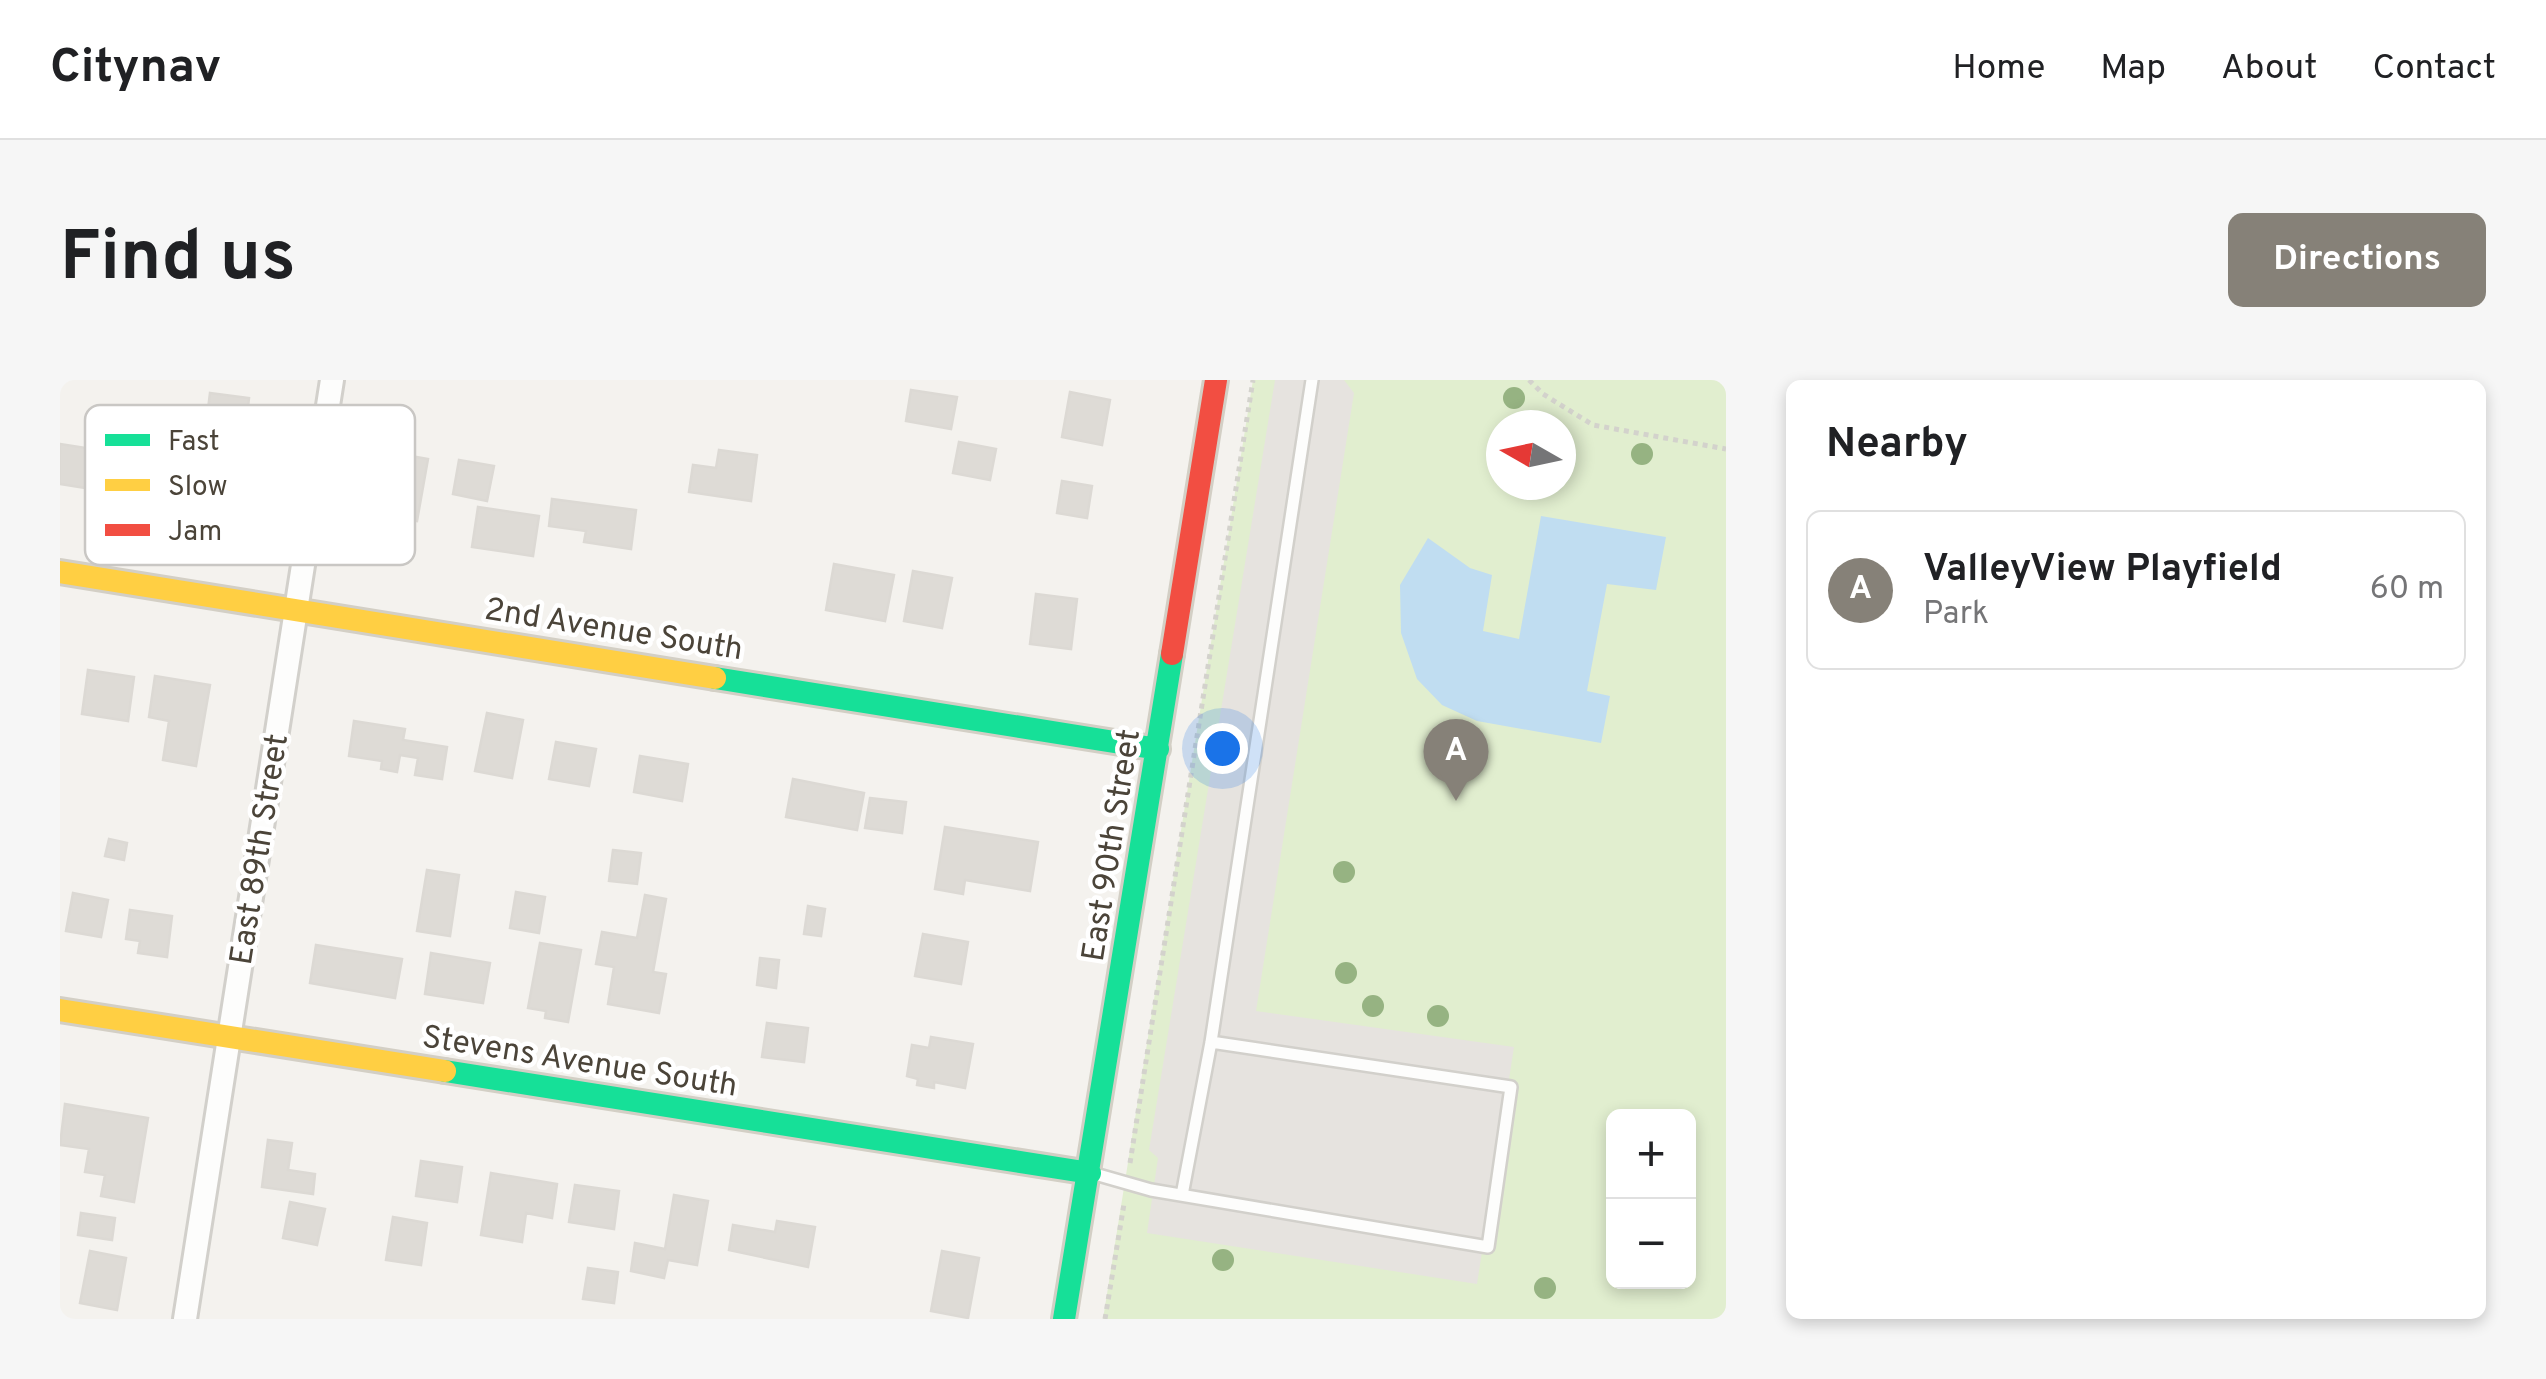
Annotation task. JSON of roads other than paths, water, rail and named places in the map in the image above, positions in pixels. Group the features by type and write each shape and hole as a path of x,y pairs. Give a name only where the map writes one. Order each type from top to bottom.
{"street":[{"name":"East 89th Street","path":"328,405 332,380"},
{"name":"East 90th Street","path":"1064,1319 1216,380"},
{"name":"East 89th Street","path":"185,1319 303,565"},
{"name":"2nd Avenue South","path":"60,572 1158,749"},
{"name":"Stevens Avenue South","path":"60,1010 1090,1173"}],"lane":[{"path":"1182,1195 1211,1042 1312,380"},
{"path":"1090,1173 1182,1195 1488,1247 1511,1088 1211,1042"}],"water":[{"path":"1541,516 1666,537 1656,590 1607,584 1587,691 1610,696 1601,743 1477,721 1442,705 1417,679 1401,633 1400,585 1428,538 1470,568 1492,575 1483,631 1519,639"}],"place":[{"name":"ValleyView Playfield","path":"1456,801"}]}
